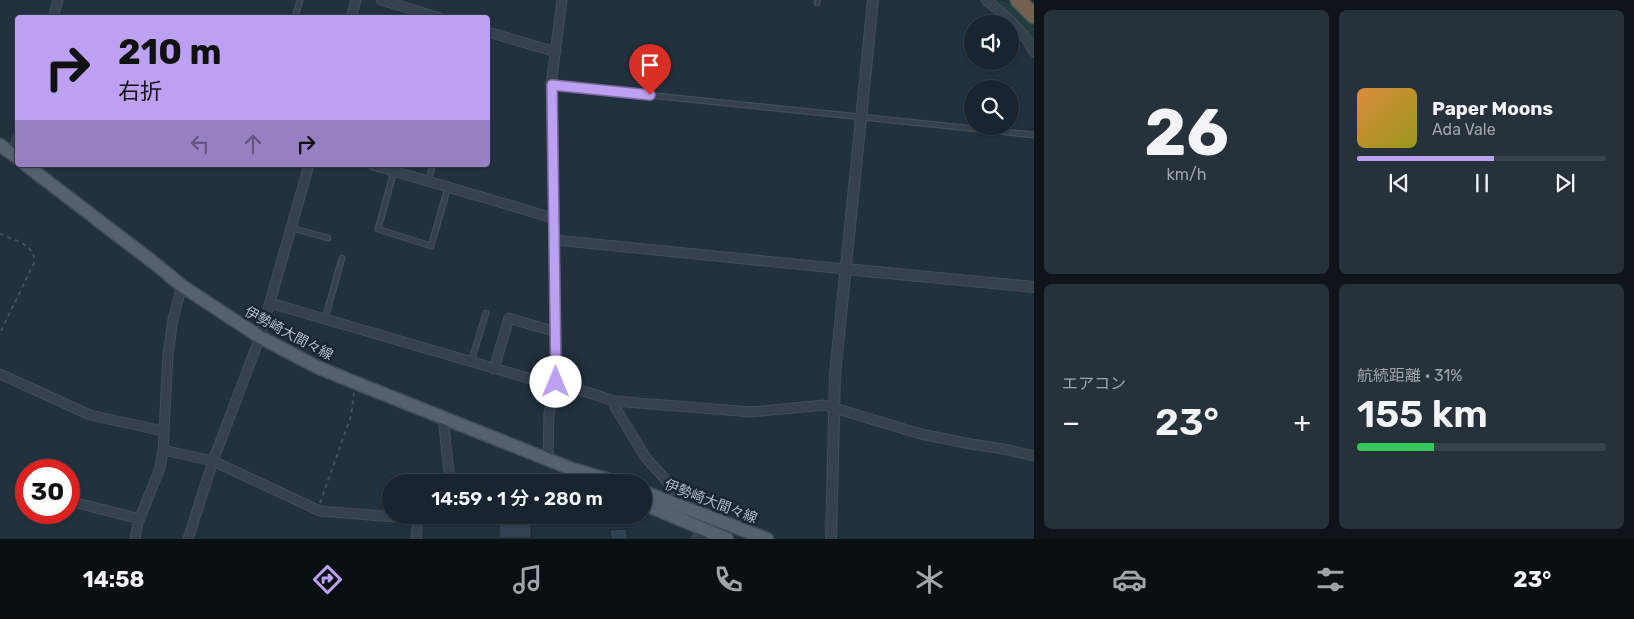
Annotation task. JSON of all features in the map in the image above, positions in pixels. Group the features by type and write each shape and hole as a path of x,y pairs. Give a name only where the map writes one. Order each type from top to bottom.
{"highway":[{"path":"1018,0 1034,16"}],"main road":[{"path":"0,145 15,156"},
{"name":"伊勢崎大間々線","path":"29,167 182,286 260,337 318,367 581,474"},
{"name":"伊勢崎大間々線","path":"572,469 589,474"},
{"name":"伊勢崎大間々線","path":"652,495 767,539"},
{"name":"伊勢崎大間々線","path":"652,508 700,534 727,539"}],"street":[{"path":"54,15 58,0"},
{"path":"352,15 356,0"},
{"path":"381,0 430,15"},
{"path":"548,459 549,414 556,384 552,85 562,0"},
{"path":"831,539 837,347 873,0"},
{"path":"986,0 1011,20 1022,32 1034,52"},
{"path":"490,33 556,52"},
{"path":"188,539 213,461 260,337 308,167"},
{"path":"385,167 553,218"},
{"path":"555,240 1034,287"},
{"path":"135,539 140,519 160,468 163,450 168,355 173,319 182,286"},
{"path":"270,303 471,362 614,401 750,412 814,405 834,408 922,434 1034,456"},
{"path":"494,368 509,318 556,332"},
{"path":"0,374 90,415 163,431"},
{"path":"614,401 615,407 646,458 676,491 677,495 674,503"},
{"path":"443,417 449,474"},
{"path":"163,450 213,461 318,510 382,515"},
{"path":"80,504 140,519"},
{"path":"416,539 417,524"}],"lane":[{"path":"296,15 300,0"},
{"path":"552,85 1034,135"},
{"path":"428,181 432,167"},
{"path":"394,171 378,229 431,246 448,187"},
{"path":"292,228 328,238"},
{"path":"325,319 342,258"},
{"path":"471,362 486,313"}],"path":[{"path":"0,234 29,247 35,255 35,259 0,333"},
{"path":"318,510 351,416 356,383"}],"green space":[{"path":"994,0 1006,2 1021,13 1034,27 1034,41 1019,21 1019,15 1013,15"}],"building":[{"path":"499,524 531,524 531,538 499,538"},
{"path":"627,529 627,539 611,539 610,530"}],"route":[{"path":"556,382 552,85 650,95"}]}
